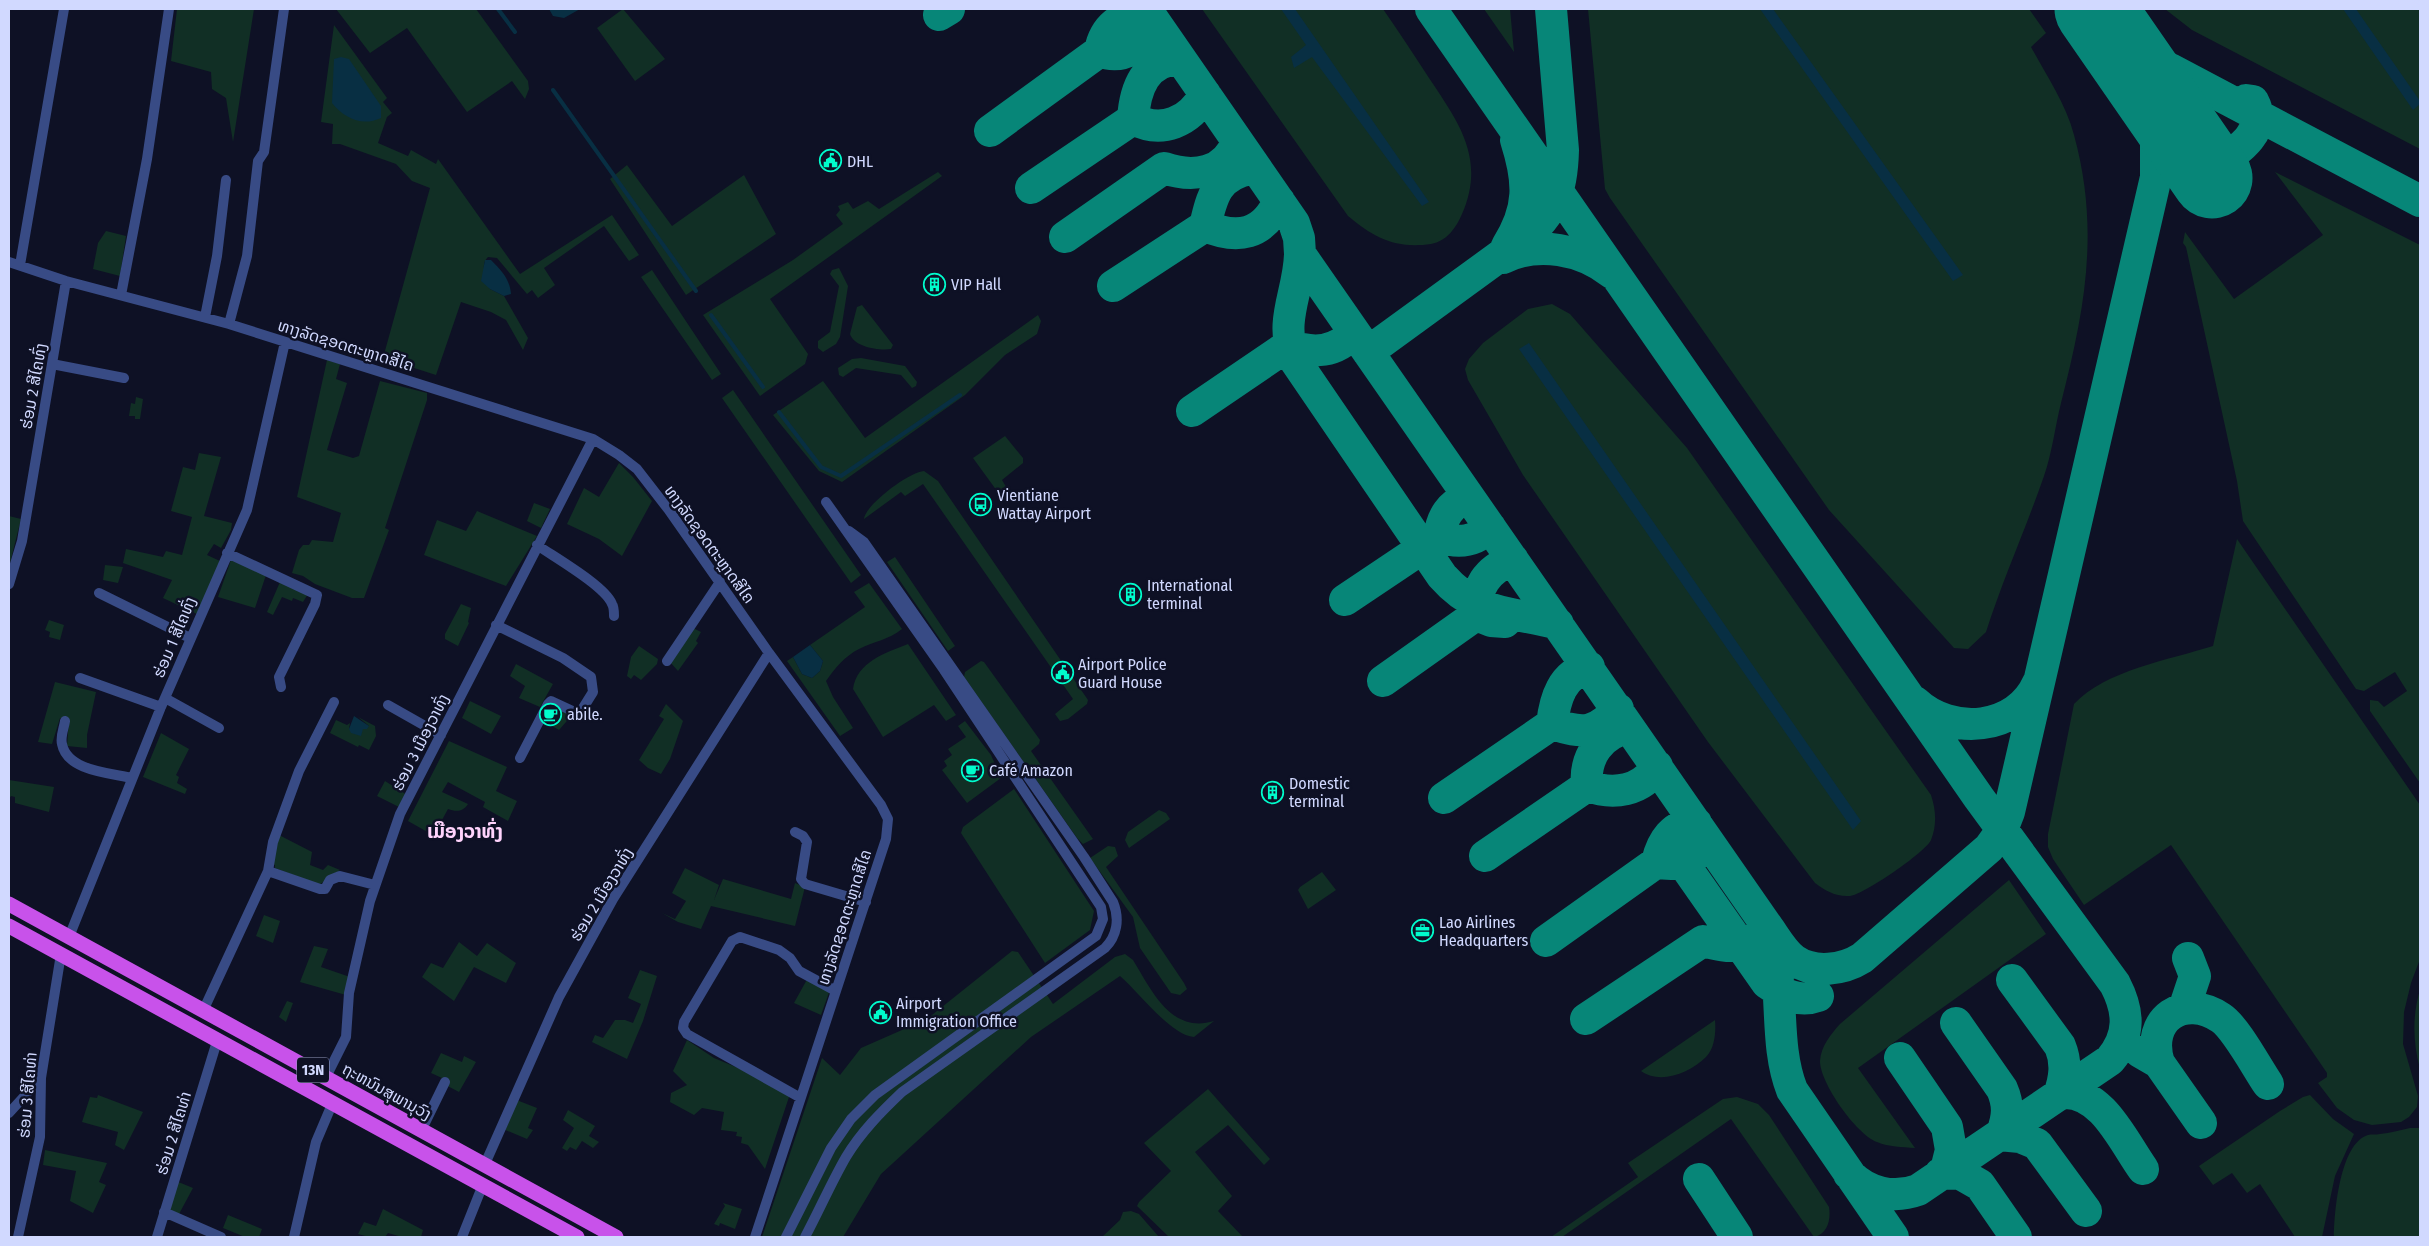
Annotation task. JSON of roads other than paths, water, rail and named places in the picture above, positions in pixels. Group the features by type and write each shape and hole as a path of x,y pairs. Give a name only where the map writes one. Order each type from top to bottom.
{"highway":[{"name":"ຖະຫນົນສຸພານຸວົງ","path":"9,904 616,1237"},
{"name":"13N","path":"9,926 218,1038 482,1187 577,1237"}],"street":[{"path":"20,265 64,9"},
{"path":"121,295 146,159 170,9"},
{"path":"229,324 246,256 258,161 264,152 284,9"},
{"path":"205,317 217,256 226,180"},
{"name":"ທາງລັດຊອດຕະຫຼາດສີໄຄ","path":"9,262 66,281 229,324 593,439 619,454 636,469 668,509 769,653 881,805 888,819 886,839 866,902 799,1097 755,1237"},
{"name":"ຮ່ອມ 2 ສີໄຄທົ່ງ","path":"9,584 22,541 66,281"},
{"name":"ຮ່ອມ 1 ສີໄຄທົ່ງ","path":"69,937 162,702 246,510 252,493 285,342"},
{"path":"52,364 124,378"},
{"name":"ຮ່ອມ 3 ເມືອງວາທົ່ງ","path":"326,1077 346,1037 349,993 375,885 400,814 496,624 593,439"},
{"path":"786,1237 821,1166 851,1119 875,1095 1096,936 1103,919 1101,907 944,670 826,502"},
{"path":"806,1237 846,1156 865,1130 910,1087 1110,943 1117,924 1116,910 1073,841 864,542 844,528"},
{"path":"537,545 582,575 604,594 612,604 614,616"},
{"path":"227,553 317,595 315,604 279,677 281,687"},
{"path":"668,661 720,582"},
{"path":"99,593 190,638"},
{"path":"496,624 563,658 592,677 594,692 579,715 551,701 520,758"},
{"name":"ຮ່ອມ 2 ເມືອງວາທົ່ງ","path":"485,1164 559,997 613,899 769,653"},
{"path":"80,678 162,702 219,728"},
{"path":"203,1011 268,871 273,842 299,771 334,702"},
{"path":"388,706 441,735"},
{"path":"65,721 61,742 64,752 73,760 84,768 132,778"},
{"path":"795,832 803,836 807,842 801,879 805,884 866,902"},
{"path":"268,871 320,890 325,889 330,880 340,876 375,885"},
{"path":"799,1097 687,1034 683,1028 684,1022 732,942 740,938 779,950 790,958 799,971 836,991"},
{"name":"ຮ່ອມ 3 ສີໄຄທ່າ","path":"18,1237 40,1137 41,1078 61,954"},
{"path":"1044,972 1054,985"},
{"name":"ຮ່ອມ 2 ສີໄຄທ່າ","path":"157,1237 218,1038"},
{"path":"902,1076 910,1087"},
{"path":"9,1113 41,1078"},
{"path":"422,1130 446,1082"},
{"path":"294,1237 316,1142 333,1102"},
{"path":"821,1166 837,1175"},
{"path":"462,1237 482,1187"},
{"path":"164,1212 221,1237"}],"water":[{"path":"549,9 580,9 564,18 553,16"},
{"path":"1281,9 1295,9 1429,202 1422,206 1312,57 1294,68 1291,57 1306,45"},
{"path":"1760,9 1773,9 1963,275 1953,281"},
{"path":"2343,9 2356,9 2420,101 2420,104 2413,110"},
{"path":"341,57 349,59 381,106 381,118 367,122 354,120 342,113 332,103 334,59"},
{"path":"485,260 491,260 501,271 507,279 511,294 504,296 490,289 481,281"},
{"path":"1529,343 1861,821 1853,830 1519,349"},
{"path":"810,645 823,661 820,671 812,678 802,674 793,657"},
{"path":"354,716 369,726 367,729 363,729 361,736 351,733 349,729"}],"waterway":[{"path":"498,9 515,32"},
{"path":"553,90 696,291"},
{"path":"711,315 763,387"},
{"path":"779,412 821,467 841,476 960,395"}],"place":[{"name":"DHL","path":"831,161"},
{"name":"VIP Hall","path":"935,284"},
{"name":"Vientiane Wattay Airport","path":"981,504"},
{"name":"International terminal","path":"1131,594"},
{"name":"Airport Police Guard House","path":"1062,673"},
{"name":"abile.","path":"551,714"},
{"name":"Café Amazon","path":"973,770"},
{"name":"Domestic terminal","path":"1273,792"},
{"name":"Lao Airlines Headquarters","path":"1423,931"},
{"name":"Airport Immigration Office","path":"880,1012"}],"district":[{"name":"ເມືອງວາທົ່ງ","path":"465,831"}]}
